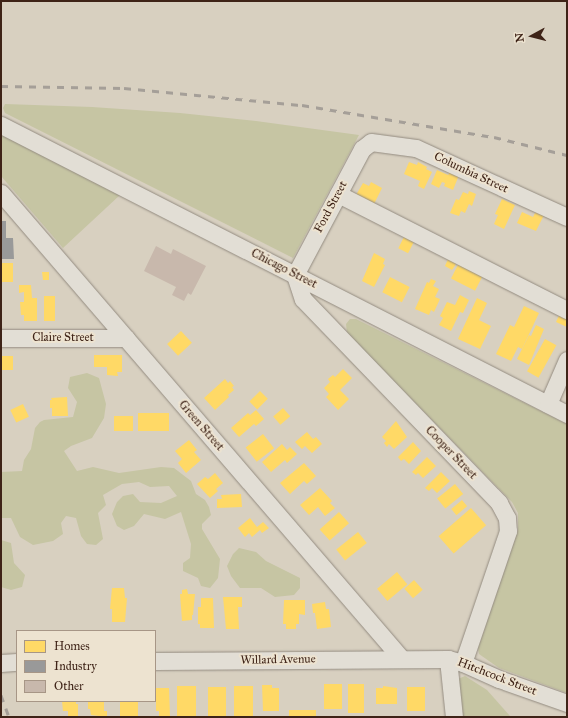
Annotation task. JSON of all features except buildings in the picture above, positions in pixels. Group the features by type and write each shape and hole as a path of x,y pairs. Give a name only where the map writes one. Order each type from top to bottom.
{"street":[{"name":"Chicago Street","path":"1,125 567,414"},
{"name":"Ford Street","path":"295,275 362,148 371,142"},
{"name":"Columbia Street","path":"371,142 416,148 567,217"},
{"name":"Green Street","path":"1,193 401,658"},
{"path":"338,194 567,310"},
{"name":"Cooper Street","path":"295,275 303,299 499,503 507,518 508,531 456,661"},
{"name":"Claire Street","path":"1,338 126,338"},
{"path":"548,404 567,360"},
{"name":"Hitchcock Street","path":"401,658 456,661 498,679 567,703"},
{"name":"Willard Avenue","path":"156,661 401,658"},
{"path":"454,717 456,661"},
{"path":"1,662 16,662"}],"green space":[{"path":"5,104 92,107 180,113 256,121 359,135 293,258 5,113 3,108"},
{"path":"1,133 120,195 63,248 1,176"},
{"path":"350,319 356,319 567,424 567,693 499,668 479,654 478,648 518,530 518,513 512,502 347,333 346,324"},
{"path":"87,373 99,378 106,404 104,418 92,438 71,446 64,451 77,471 93,467 119,473 161,467 174,468 191,481 196,494 205,500 209,507 211,515 202,524 202,529 220,559 218,578 210,588 201,586 198,578 183,571 183,563 190,558 191,544 181,512 165,519 144,514 134,526 124,530 117,526 112,514 117,502 123,496 133,494 140,502 161,503 177,496 169,486 150,487 139,482 122,484 103,495 106,505 98,513 103,539 96,545 87,544 81,536 76,518 66,516 61,523 63,534 53,541 33,545 20,537 11,518 1,518 1,472 22,471 24,460 31,449 35,428 40,422 44,420 73,417 77,402 68,388 70,377"},
{"path":"1,540 11,543 14,563 25,575 22,587 11,590 1,587"},
{"path":"239,548 256,552 266,561 300,578 300,588 294,595 275,597 261,588 240,588 231,576 227,566 233,554"},
{"path":"465,676 487,690 511,717 461,717 458,679"}],"railway":[{"path":"1,86 124,88 302,105 494,137 567,155"},
{"path":"1,695 9,717"}]}
